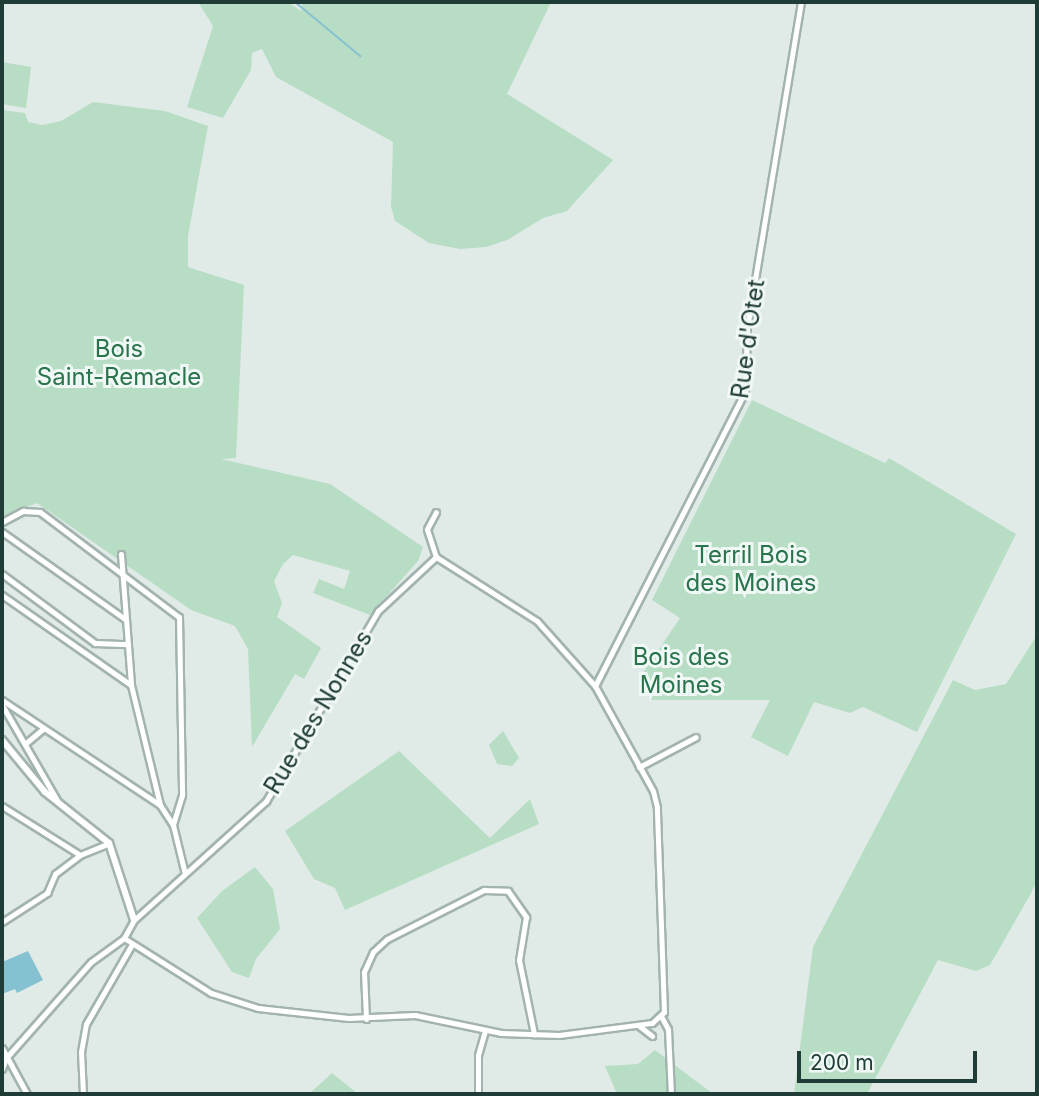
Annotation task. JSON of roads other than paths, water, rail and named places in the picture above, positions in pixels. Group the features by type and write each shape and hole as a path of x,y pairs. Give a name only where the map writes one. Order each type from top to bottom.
{"street":[{"name":"Rue d'Otet","path":"595,687 746,392 747,328 801,2"},
{"path":"2,522 23,511 40,512 172,608 179,617 182,796 173,825"},
{"path":"436,512 427,536 436,557 537,621 595,687 639,767 657,807 665,1004 661,1016 668,1028 671,1094"},
{"path":"2,532 125,619"},
{"path":"121,554 131,685 160,805 173,825 185,874"},
{"name":"Rue des Nonnes","path":"124,938 134,920 272,793 378,611 436,557"},
{"path":"2,574 95,643 128,644"},
{"path":"2,595 131,685"},
{"path":"2,702 160,805"},
{"path":"2,702 41,768 58,803"},
{"path":"26,743 44,728"},
{"path":"639,767 696,737"},
{"path":"2,740 31,778 108,843 134,920"},
{"path":"31,778 41,768"},
{"path":"2,806 80,855"},
{"path":"2,922 47,893 55,874 80,855 108,843"},
{"path":"366,1018 364,972 373,952 387,939 484,890 508,891 526,917 519,960 534,1034"},
{"path":"2,1069 6,1058 91,962 124,938 131,946 235,1004 366,1018 428,1017 485,1031 534,1034 638,1025 661,1016"},
{"path":"83,1094 80,1052 86,1024 131,946"},
{"path":"638,1025 652,1036"},
{"path":"478,1094 478,1055 485,1031"},
{"path":"2,1048 27,1094"}],"water":[{"path":"28,951 43,980 17,993 15,989 2,994 2,962"}],"waterway":[{"path":"295,2 360,56"}],"park label":[{"name":"Bois Saint-Remacle","path":"119,363"},
{"name":"Terril Bois des Moines","path":"751,569"},
{"name":"Bois des Moines","path":"681,671"}]}
